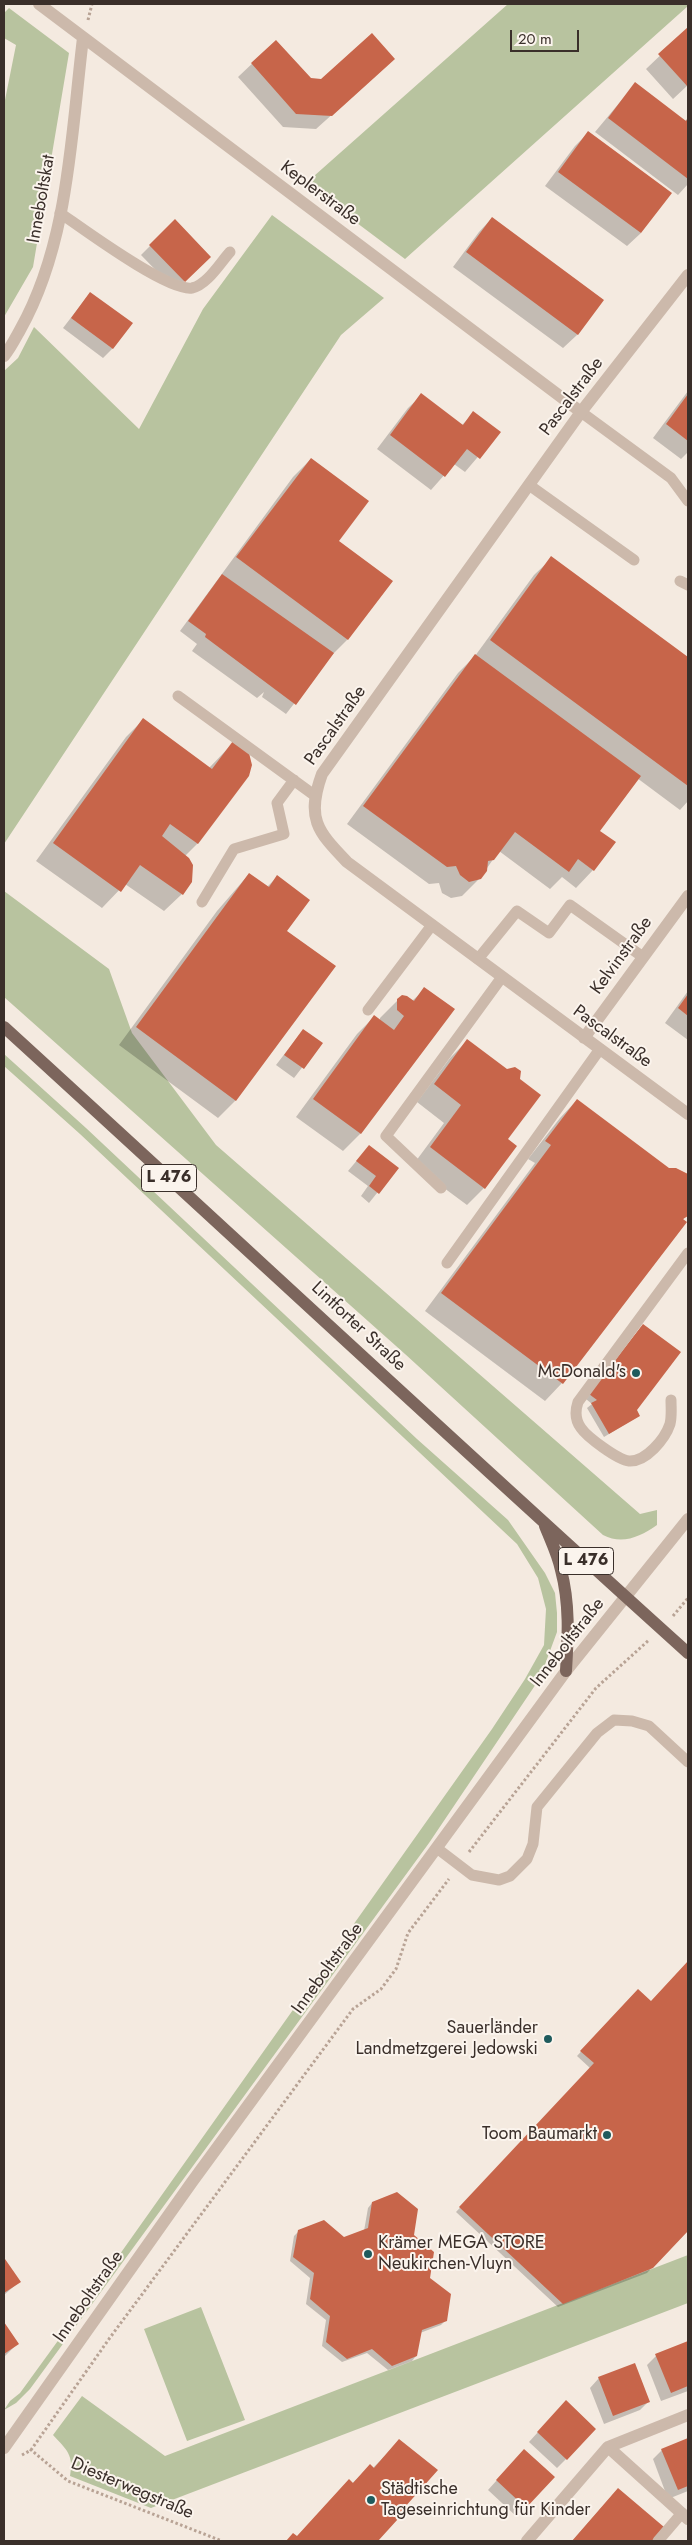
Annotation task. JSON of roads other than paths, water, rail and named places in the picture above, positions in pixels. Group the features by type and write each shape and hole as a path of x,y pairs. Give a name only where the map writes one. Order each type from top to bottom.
{"main road":[{"name":"Lintforter Straße","path":"4,1027 334,1328 544,1524 688,1653"},
{"path":"544,1524 561,1569 566,1598 569,1630 566,1671"}],"street":[{"name":"Keplerstraße","path":"40,4 581,412"},
{"name":"Inneboltskat","path":"4,356 32,308 47,267 60,212 83,38"},
{"name":"Pascalstraße","path":"688,275 581,412 322,774 314,794 314,818 328,843 347,862 688,1114"},
{"name":"Kelvinstraße","path":"584,1038 688,896"},
{"name":"Inneboltstraße","path":"4,2448 192,2182 438,1849 566,1671 627,1598 688,1519"},
{"path":"527,2541 608,2447 688,2415"},
{"path":"608,2447 685,2516"}],"lane":[{"path":"60,212 142,268 184,288 191,288 201,284 230,252"},
{"path":"581,412 671,478 688,501"},
{"path":"529,485 634,560"},
{"path":"178,696 314,794"},
{"path":"202,902 234,850 284,834 277,803 294,780"},
{"path":"478,959 517,910 549,933 570,905 643,957"},
{"path":"368,1010 432,925"},
{"path":"441,1188 386,1136 502,977"},
{"path":"447,1263 600,1049"},
{"path":"671,1400 671,1418 664,1436 649,1453 631,1461 620,1459 581,1428 575,1411 578,1402 688,1253"},
{"path":"438,1849 472,1875 499,1880 510,1876 527,1859 533,1844 537,1807 597,1733 614,1720 632,1721 649,1726 688,1762"},
{"path":"658,2541 685,2516"}],"place":[{"name":"McDonald's","path":"636,1373"},
{"name":"Sauerländer Landmetzgerei Jedowski","path":"548,2039"},
{"name":"Toom Baumarkt","path":"607,2135"},
{"name":"Krämer MEGA STORE Neukirchen-Vluyn","path":"368,2254"},
{"name":"Städtische Tageseinrichtung für Kinder","path":"371,2500"}]}
